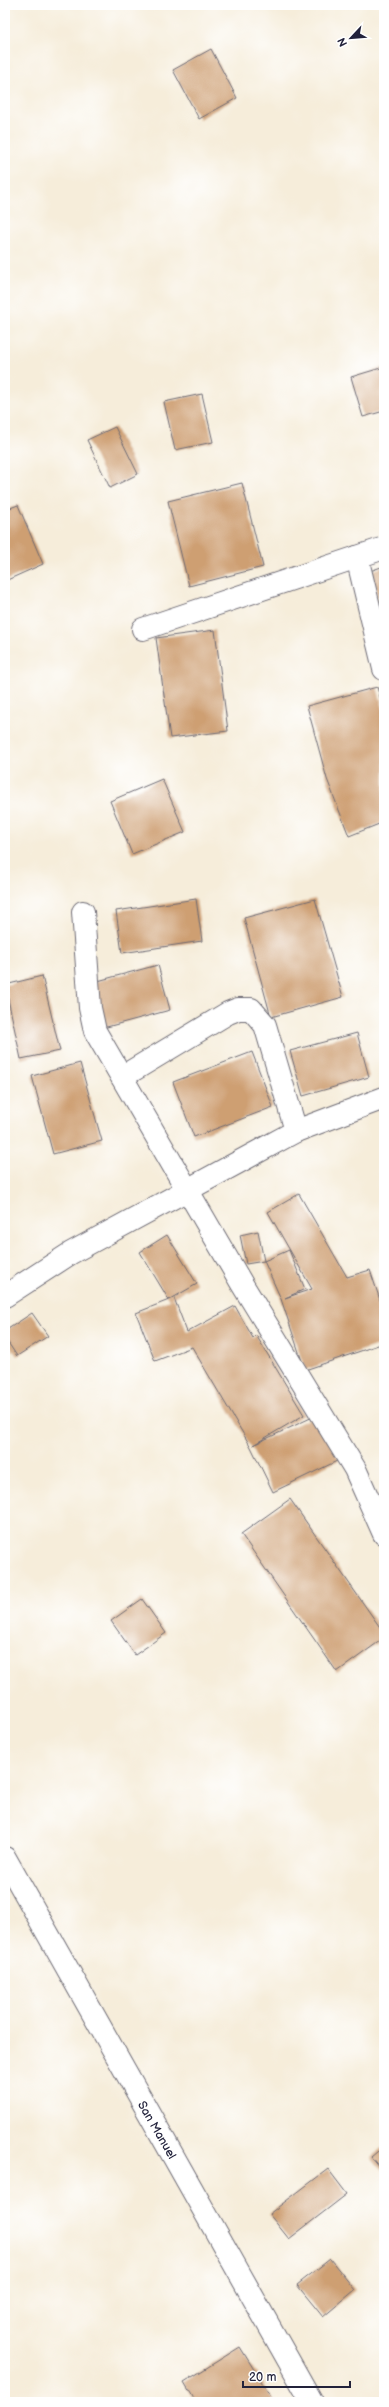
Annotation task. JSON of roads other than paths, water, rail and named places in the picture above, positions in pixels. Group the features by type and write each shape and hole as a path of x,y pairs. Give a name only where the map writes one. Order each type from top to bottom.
{"street":[{"path":"143,629 384,548"},
{"path":"357,557 384,669"},
{"path":"83,912 90,1008 95,1031 188,1188 242,1284 355,1469 384,1534"},
{"path":"122,1077 228,1013 238,1009 251,1009 265,1025 296,1131"},
{"path":"5,1296 71,1254 188,1188 296,1131 384,1098"},
{"name":"San Manuel","path":"5,1858 312,2402"}]}
